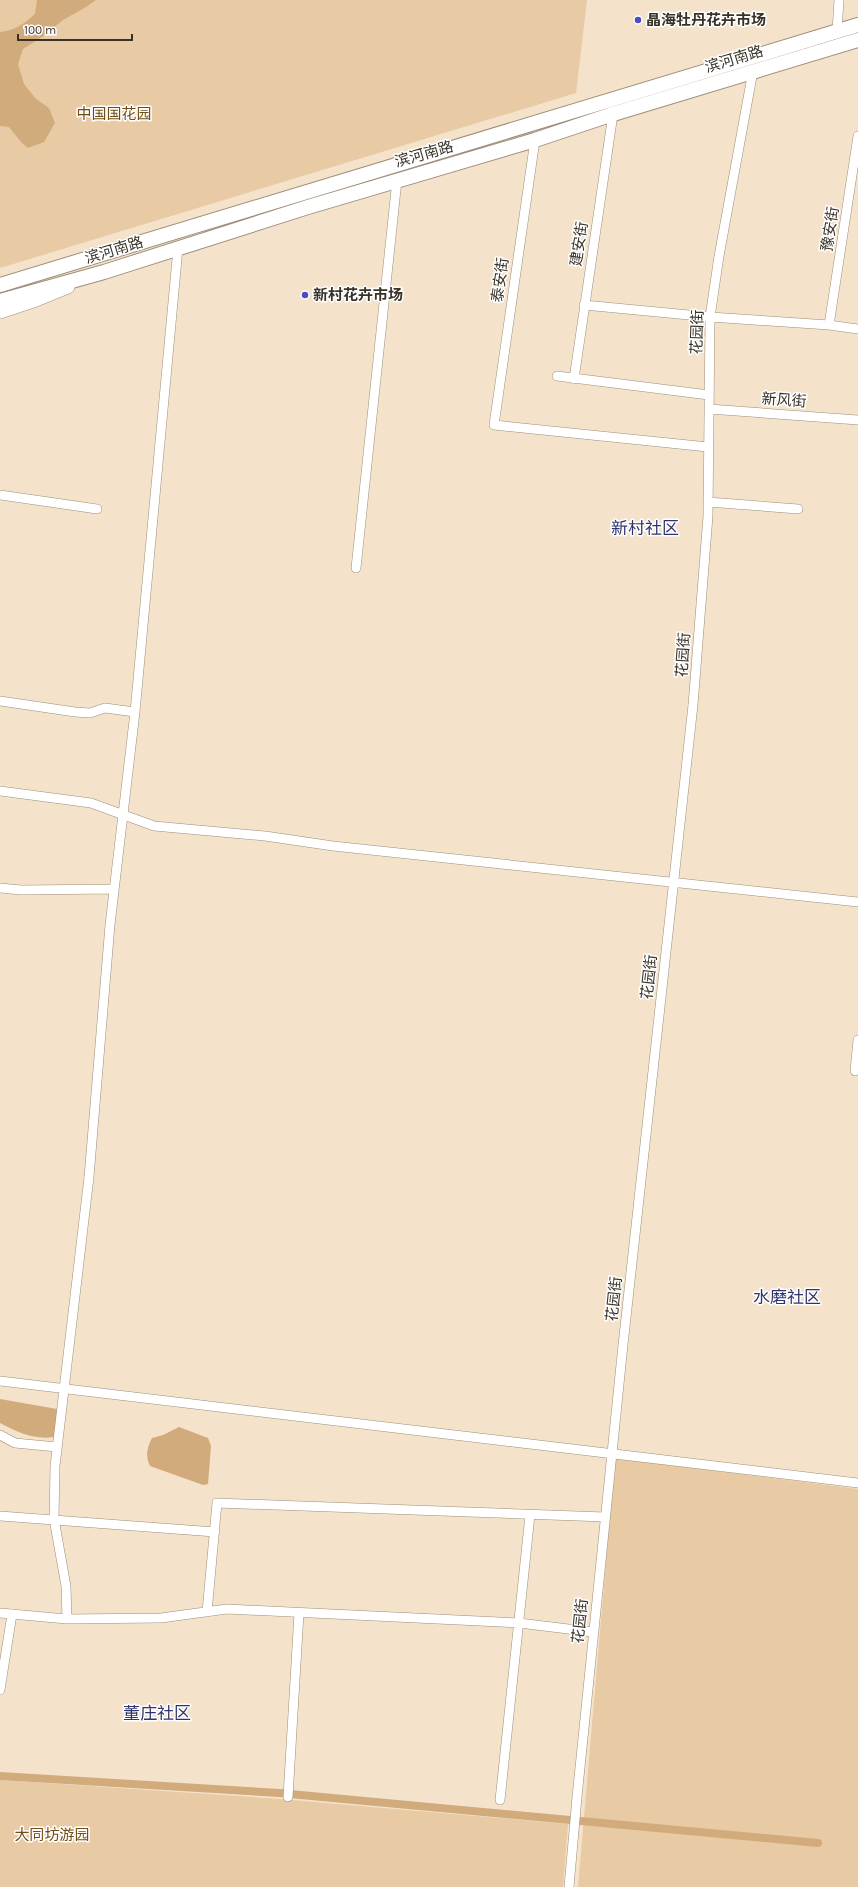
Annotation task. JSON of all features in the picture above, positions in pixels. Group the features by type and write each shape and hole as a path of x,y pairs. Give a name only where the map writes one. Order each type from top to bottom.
{"main road":[{"name":"滨河南路","path":"0,285 858,25"},
{"path":"837,31 858,34"},
{"name":"滨河南路","path":"0,301 104,272 397,180 535,140 613,114 858,40"},
{"path":"448,149 453,164"},
{"path":"0,278 26,270 97,255"},
{"path":"0,312 36,300 104,272"}],"street":[{"path":"837,31 839,0"},
{"name":"花园街","path":"569,1887 605,1517 693,705 708,502 710,317 719,256 753,71"},
{"name":"建安街","path":"574,378 613,114"},
{"name":"豫安街","path":"829,325 858,136"},
{"name":"泰安街","path":"535,140 494,425 708,447"},
{"path":"356,568 397,180"},
{"path":"67,1619 66,1586 54,1518 55,1466 89,1177 114,889 135,712 178,248"},
{"path":"584,306 710,317 829,325 858,329"},
{"path":"557,376 709,395"},
{"name":"新风街","path":"709,409 858,420"},
{"path":"0,495 97,509"},
{"path":"708,502 798,509"},
{"path":"0,701 75,712 90,713 105,708 135,712"},
{"path":"0,791 90,803 154,826 265,836 333,846 858,902"},
{"path":"0,888 21,890 114,889"},
{"path":"855,1071 858,1040"},
{"path":"0,1381 858,1483"},
{"path":"0,1435 15,1443 57,1447"},
{"path":"207,1612 217,1503 605,1517"},
{"path":"500,1800 530,1514"},
{"path":"0,1516 54,1518 214,1532"},
{"path":"0,1613 67,1619 161,1618 227,1609 519,1623 593,1632"},
{"path":"288,1798 299,1613"},
{"path":"0,1690 12,1614"}],"green space":[{"name":"中国国花园","path":"0,0 587,0 576,93 0,268"},
{"path":"615,1458 858,1489 858,1887 578,1887"},
{"name":"大同坊游园","path":"0,1780 280,1799 568,1824 563,1887 0,1887"}],"shaded area":[{"path":"37,0 96,0 63,20 42,37 23,49 18,64 24,84 36,99 49,108 55,123 44,142 28,148 9,127 0,126 0,32 15,28 35,14"},
{"path":"0,1399 57,1409 54,1437 47,1438 33,1436 19,1432 0,1423"},
{"path":"179,1427 208,1438 211,1446 208,1484 203,1485 150,1466 147,1452 152,1438 163,1435"}],"waterway":[{"path":"0,1776 279,1793 818,1843"}],"place":[{"name":"晶海牡丹花卉市场","path":"638,20"},
{"name":"新村花卉市场","path":"305,295"}],"district":[{"name":"新村社区","path":"645,528"},
{"name":"水磨社区","path":"787,1297"},
{"name":"董庄社区","path":"157,1713"}]}
